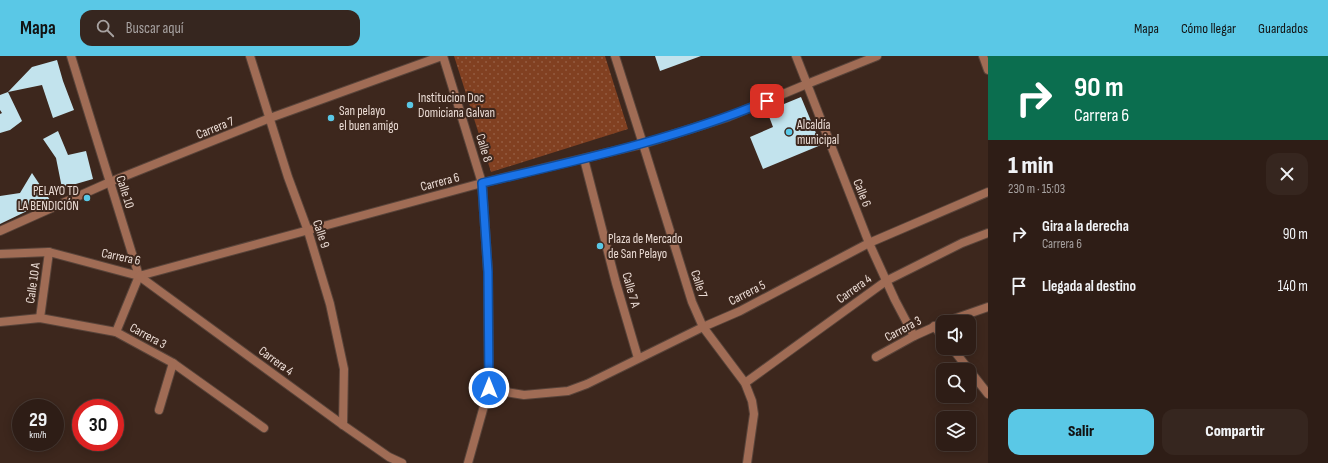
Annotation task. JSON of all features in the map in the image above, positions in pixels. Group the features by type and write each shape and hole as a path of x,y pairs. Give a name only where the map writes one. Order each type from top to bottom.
{"street":[{"name":"Calle 10","path":"70,56 139,276"},
{"name":"Calle 9","path":"250,56 288,177 308,231 330,304 344,369 342,425"},
{"name":"Carrera 7","path":"0,231 110,182 270,118 442,56"},
{"name":"Calle 8","path":"442,56 482,183 488,272 489,388 468,463"},
{"name":"Calle 7","path":"615,56 692,302 703,327 745,383 752,401 754,414 747,463"},
{"name":"Calle 6","path":"796,56 869,243 886,281 914,336"},
{"name":"Carrera 6","path":"0,254 49,252 139,276 482,183 643,144 728,117 877,56"},
{"path":"983,56 988,70"},
{"name":"Calle 7 A","path":"584,159 616,283 638,358"},
{"name":"Carrera 5","path":"489,388 524,395 568,391 587,384 638,358 740,311 869,243 988,192"},
{"name":"Carrera 4","path":"745,383 886,281 962,243 988,233"},
{"name":"Calle 10 A","path":"40,318 49,252"},
{"path":"116,332 139,276"},
{"name":"Carrera 4","path":"139,276 342,425 389,457 402,463"},
{"name":"Carrera 3","path":"965,315 988,307"},
{"name":"Carrera 3","path":"0,322 40,318 116,332 173,364 264,428"},
{"name":"Carrera 3","path":"876,357 934,326"},
{"path":"957,355 988,394"},
{"path":"159,410 173,364"}],"shaded area":[{"path":"454,56 605,56 628,129 491,172"}],"building":[{"path":"655,56 701,56 660,71"},
{"path":"57,60 74,110 53,118 42,85 8,92 32,67"},
{"path":"8,92 22,121 10,130 0,133 0,114 2,113 0,110 0,95"},
{"name":"Alcaldía municipal","path":"801,97 821,145 763,169 750,137 773,127 767,111"},
{"path":"58,131 68,155 86,151 93,179 62,188 56,158 43,139"},
{"path":"32,173 50,200 0,224 0,196 20,193"}],"place":[{"name":"Institucion Doc Domiciana Galvan","path":"410,105"},
{"name":"San pelayo el buen amigo","path":"331,118"},
{"name":"Alcaldía municipal","path":"789,132"},
{"name":"PELAYO TD LA BENDICIÓN","path":"87,198"},
{"name":"Plaza de Mercado de San Pelayo","path":"600,246"}],"route":[{"path":"489,388 488,272 482,183 643,144 728,117 767,101"}]}
